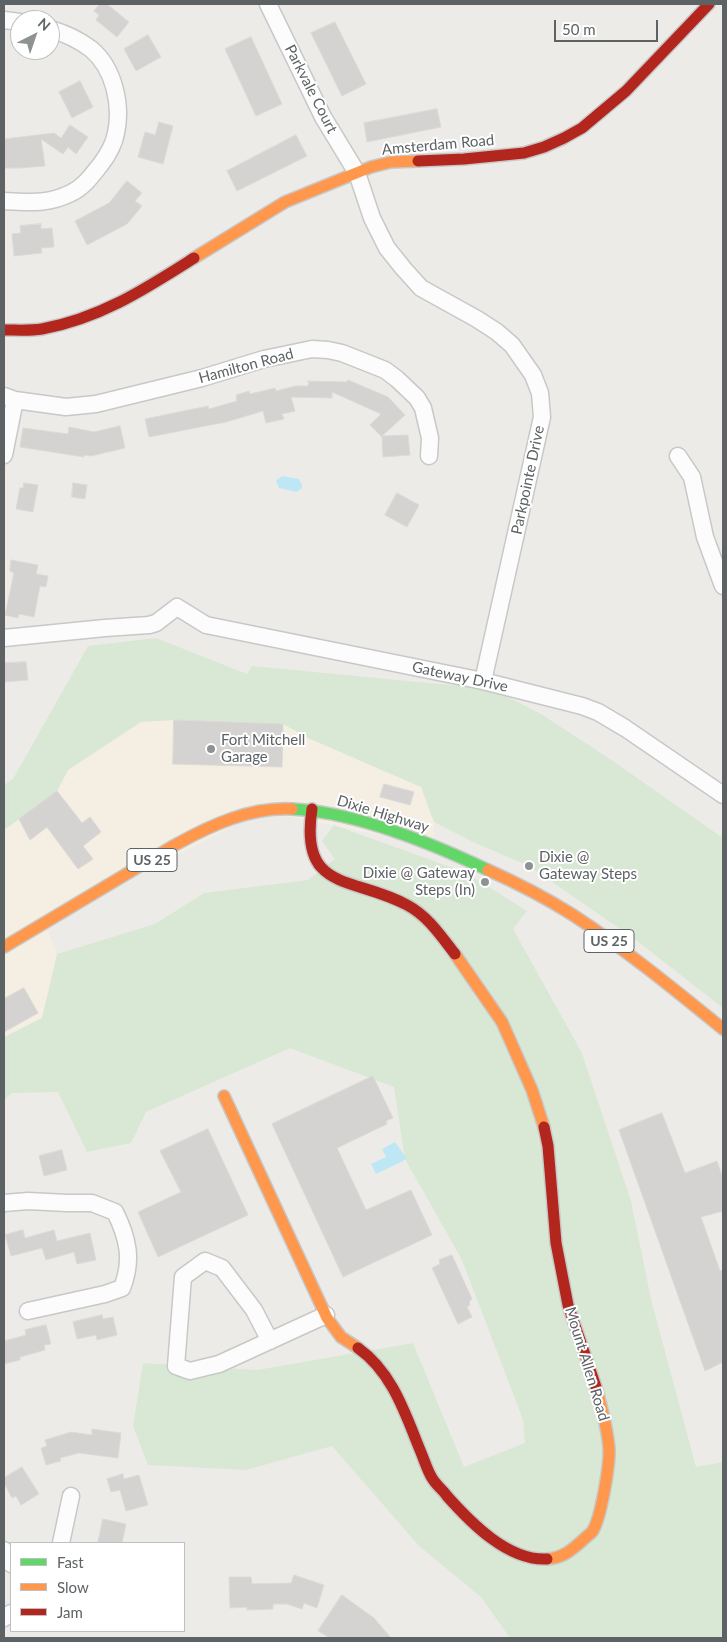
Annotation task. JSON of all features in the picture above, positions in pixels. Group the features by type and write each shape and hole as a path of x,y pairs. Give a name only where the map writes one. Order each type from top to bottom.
{"street":[{"name":"Parkvale Court","path":"268,4 323,116 357,173"},
{"name":"Amsterdam Road","path":"4,330 41,329 89,317 131,297 285,202 371,167 391,162 464,159 524,153 564,138 582,128 626,91 709,4"},
{"path":"4,201 47,202 71,193 83,186 105,158 116,134 118,109 116,95 103,62 92,50 77,40 60,32"},
{"name":"Parkpointe Drive","path":"357,173 372,218 387,248 403,268 421,288 477,319 512,345 533,375 540,393 542,417 483,681"},
{"name":"Hamilton Road","path":"10,398 66,407 96,404 202,378 264,359 312,349 328,350 342,352 385,370 417,398 424,408 430,438 429,456"},
{"path":"4,455 10,398"},
{"path":"678,456 692,477 705,537 723,586"},
{"name":"Gateway Drive","path":"4,638 149,625 156,623 177,607 206,625 483,681 564,700 598,712 721,791"},
{"name":"Dixie Highway","path":"4,947 190,837 216,824 262,811 299,808 355,818 434,846 504,876 564,909 663,981 723,1029"},
{"name":"Mount Allen Road","path":"224,1096 326,1315 341,1337 362,1352 384,1373 396,1393 432,1478 466,1517 491,1538 521,1555 540,1559 557,1558 568,1553 592,1532 597,1522 603,1496 609,1451 606,1423 596,1386 568,1305 556,1243 548,1146 543,1122 532,1090 502,1022 434,926 409,906 383,894 333,878 317,863 312,852 309,829 312,810"},
{"path":"4,1203 28,1201 66,1204 92,1203 115,1212 125,1231 128,1252 127,1274 122,1288 105,1294 28,1311"},
{"path":"270,1340 254,1310 222,1268 205,1261 182,1277 176,1366 190,1371 218,1364 326,1315"},
{"path":"62,1542 71,1496"},
{"path":"4,1550 10,1562"}],"shaded area":[{"path":"174,720 283,724 308,738 421,787 434,822 434,846 261,811 45,924 57,954 42,1019 4,1037 4,830 57,792 68,770 141,722"}],"green space":[{"path":"156,638 247,674 252,666 492,689 541,714 610,759 723,838 723,1008 636,940 529,866 473,842 434,822 421,787 308,738 283,724 174,720 141,722 68,770 57,791 4,830 4,785 13,779 88,646"},
{"path":"334,825 467,873 527,911 513,929 582,1053 631,1201 651,1299 696,1467 723,1462 723,1638 510,1638 481,1597 419,1546 332,1446 246,1470 148,1465 133,1426 143,1363 257,1370 413,1343 464,1467 525,1443 523,1420 462,1260 405,1159 394,1087 290,1048 146,1112 131,1143 87,1152 58,1092 12,1093 4,1100 4,1037 42,1018 57,954 155,924 204,893 308,880 335,859 322,841"}],"water":[{"path":"282,476 299,479 302,488 297,492 279,488 276,481"},
{"path":"395,1142 407,1159 376,1174 371,1164 386,1157 382,1149"}],"building":[{"path":"100,4 107,4 129,22 117,37 96,20 99,15 94,11"},
{"path":"335,22 366,84 342,96 311,33"},
{"path":"148,35 161,57 136,71 124,49"},
{"path":"251,37 282,104 256,116 225,49"},
{"path":"80,81 93,107 72,118 59,92"},
{"path":"437,109 441,127 367,142 364,123"},
{"path":"159,122 173,126 163,164 138,157 145,132 155,135"},
{"path":"70,125 88,137 76,154 68,147 63,154 41,139 45,166 4,168 4,139 54,133 61,138"},
{"path":"296,135 307,156 237,191 227,171"},
{"path":"127,181 142,193 135,201 142,206 127,224 87,245 75,221 109,203"},
{"path":"41,224 41,229 52,228 54,247 41,248 42,253 14,256 12,234 21,233 20,226"},
{"path":"348,380 388,397 405,415 382,436 408,435 410,455 383,457 382,437 370,425 381,414 332,392 332,398 291,397 295,411 282,414 284,419 266,423 263,411 226,422 149,437 145,419 208,406 209,409 237,401 236,395 249,391 250,394 275,388 276,391 296,386 308,386 309,382 307,381 347,382"},
{"path":"120,426 125,448 91,456 84,455 84,457 20,447 23,428 68,434 69,427 94,432"},
{"path":"24,483 38,485 33,512 16,509 20,488 23,488"},
{"path":"73,483 87,485 85,499 72,497"},
{"path":"397,493 419,505 407,527 385,515"},
{"path":"11,560 38,565 36,574 48,576 46,587 40,586 34,617 19,614 18,618 5,615 14,573 10,571"},
{"path":"26,662 28,680 4,682 4,663"},
{"path":"174,720 283,724 282,767 173,764"},
{"path":"384,784 414,792 410,805 380,797"},
{"path":"57,791 82,823 90,817 101,832 83,846 93,859 78,869 47,827 30,840 19,819"},
{"path":"24,988 38,1013 4,1032 4,999"},
{"path":"373,1076 393,1118 386,1121 387,1124 337,1148 366,1210 411,1190 432,1235 343,1277 272,1124"},
{"path":"662,1113 685,1173 717,1161 723,1178 723,1211 701,1217 720,1271 723,1270 723,1362 705,1371 619,1130"},
{"path":"208,1129 248,1215 158,1257 138,1212 181,1192 160,1151"},
{"path":"62,1150 67,1170 44,1176 39,1156"},
{"path":"23,1230 25,1238 54,1230 57,1241 90,1233 96,1260 77,1264 74,1252 46,1260 42,1248 11,1256 5,1235"},
{"path":"452,1255 472,1299 467,1307 472,1317 458,1324 432,1268 440,1264 439,1260"},
{"path":"102,1315 103,1319 113,1317 117,1335 97,1340 96,1335 77,1339 73,1322"},
{"path":"46,1325 51,1344 44,1345 45,1350 4,1364 4,1341 26,1335 25,1330"},
{"path":"92,1429 121,1433 118,1458 79,1453 60,1458 61,1461 46,1465 41,1448 47,1446 45,1440 71,1432 92,1435"},
{"path":"22,1467 39,1494 21,1505 16,1496 12,1498 4,1483 4,1478"},
{"path":"123,1474 124,1479 139,1475 148,1505 126,1511 120,1490 111,1492 107,1479"},
{"path":"103,1519 126,1524 122,1542 98,1542"},
{"path":"294,1575 324,1585 317,1608 304,1603 302,1609 287,1604 273,1604 273,1609 247,1610 247,1607 230,1608 229,1577 251,1577 252,1584 291,1583"},
{"path":"342,1595 374,1618 391,1638 330,1638 318,1631"}],"traffic: fast":[{"path":"292,809 316,811 367,822 418,840 488,870"}],"traffic: slow":[{"path":"194,258 285,202 371,167 391,162 418,161"},
{"path":"4,947 175,845 217,824 246,814 276,809 292,809"},
{"path":"488,870 521,885 573,915 650,970 723,1029"},
{"path":"455,954 502,1022 532,1090 544,1127"},
{"path":"224,1096 327,1318 341,1337 358,1348"},
{"path":"547,1559 563,1555 575,1547 592,1532 599,1516 609,1448 596,1387"}],"traffic: jam":[{"path":"418,161 524,153 564,138 582,128 626,91 709,4"},
{"path":"4,330 42,329 84,318 122,301 194,258"},
{"path":"312,809 310,836 314,855 322,869 335,878 387,896 415,910 434,927 455,954"},
{"path":"544,1127 548,1146 556,1243 568,1305 596,1387"},
{"path":"358,1348 370,1358 389,1381 403,1408 435,1483 467,1518 491,1538 518,1554 532,1558 547,1559"}],"place":[{"name":"Fort Mitchell Garage","path":"211,749"},
{"name":"Dixie @ Gateway Steps","path":"529,866"},
{"name":"Dixie @ Gateway Steps (In)","path":"485,882"}]}
